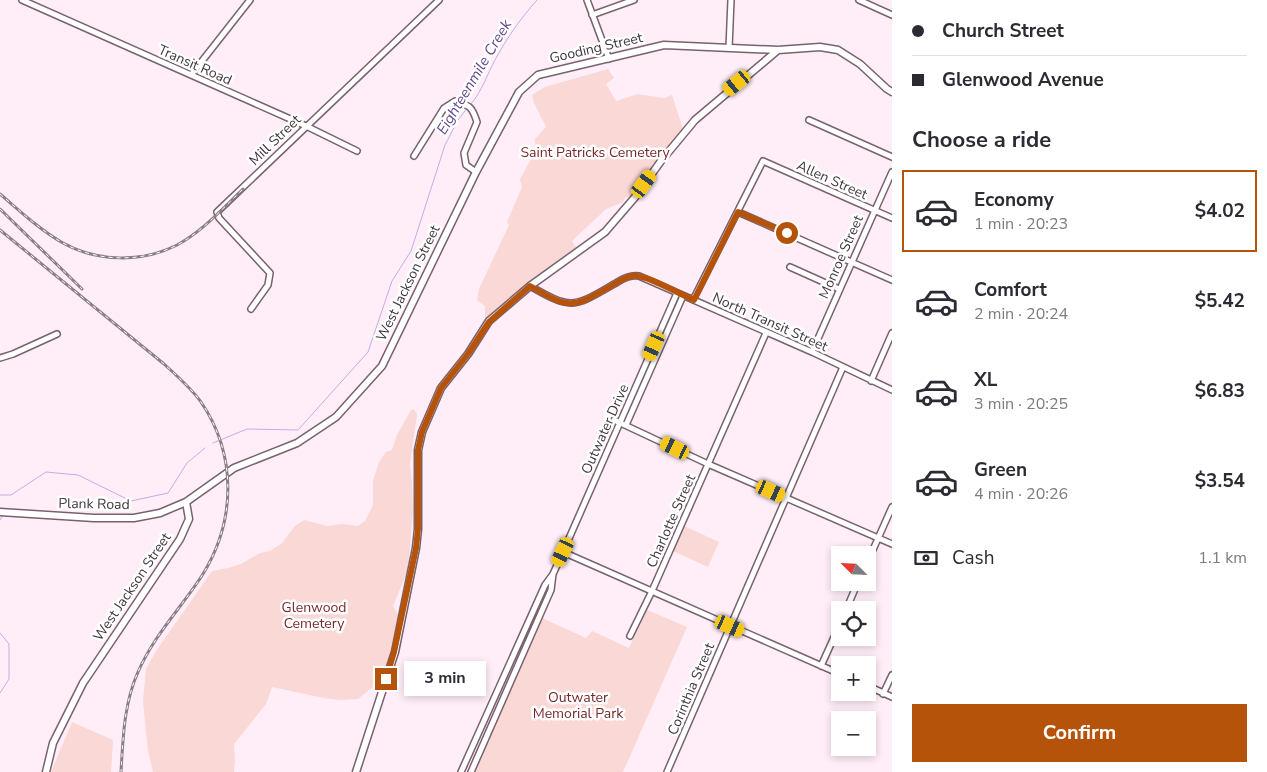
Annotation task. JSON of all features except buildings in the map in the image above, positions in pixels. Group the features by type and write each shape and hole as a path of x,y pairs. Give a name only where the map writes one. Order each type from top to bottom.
{"street":[{"name":"Transit Road","path":"22,0 306,126 357,151"},
{"path":"191,75 250,0"},
{"name":"Mill Street","path":"251,309 268,285 270,273 219,218 217,212 439,0"},
{"path":"587,0 609,59"},
{"path":"592,16 634,0"},
{"path":"729,48 731,0"},
{"path":"859,0 892,15"},
{"name":"Gooding Street","path":"476,172 519,92 538,75 664,44 778,50 820,47 838,50 860,64 887,90 892,92"},
{"path":"356,772 394,652 416,548 418,529 418,450 422,432 441,388 470,355 489,322 530,286 605,232 636,196 661,161 695,120 778,50"},
{"path":"414,156 444,108 455,101 473,109 477,122 464,153 466,165 476,172"},
{"path":"809,120 892,157"},
{"name":"Allen Street","path":"738,212 763,161 892,218"},
{"name":"West Jackson Street","path":"46,772 53,743 83,683 180,539 188,519 186,502 234,468 297,444 336,417 375,374 382,366 476,172"},
{"name":"Monroe Street","path":"812,352 892,172"},
{"path":"694,300 738,212 892,280"},
{"path":"790,267 839,289"},
{"name":"North Transit Street","path":"530,286 559,301 572,304 586,300 623,279 634,276 646,278 892,390"},
{"name":"Outwater Drive","path":"461,772 544,585 553,574 563,552 617,421 677,293"},
{"name":"Outwater Drive","path":"626,425 683,296"},
{"name":"Charlotte Street","path":"630,636 652,591 766,332"},
{"path":"871,381 892,333"},
{"path":"0,358 57,334"},
{"name":"Corinthia Street","path":"667,772 843,367"},
{"path":"617,421 708,464 892,544"},
{"name":"Plank Road","path":"0,512 94,518 134,518 160,513 186,502"},
{"path":"875,546 892,508"},
{"path":"563,552 831,670"},
{"name":"Outwater Drive","path":"470,772 552,590 553,574"},
{"path":"822,666 831,645"},
{"path":"884,694 892,675"},
{"path":"876,690 892,698"}],"green space":[{"name":"Saint Patricks Cemetery","path":"608,69 614,78 606,84 616,101 638,94 664,98 672,95 683,129 631,198 626,197 623,202 606,209 572,241 577,249 501,306 489,320 485,319 485,306 477,300 479,289 509,225 507,222 522,187 520,179 536,150 535,139 546,127 532,95 545,87"},
{"name":"Glenwood Cemetery","path":"414,409 417,414 410,464 413,509 408,570 393,606 398,615 385,677 358,699 340,700 324,698 272,687 266,704 234,744 234,772 153,772 148,751 143,701 146,669 156,651 212,571 241,564 260,553 270,551 282,543 295,526 304,520 327,526 342,524 358,526 365,521 373,505 373,481 379,462 386,452 392,450 397,435 411,410"},
{"path":"684,526 719,542 708,567 673,551"},
{"name":"Outwater Memorial Park","path":"647,610 687,627 623,772 474,772 542,618 586,638 592,631 629,648"},
{"path":"72,722 113,740 111,772 51,772"}],"waterway":[{"name":"Eighteenmile Creek","path":"471,104 504,44 537,0"},
{"name":"Eighteenmile Creek","path":"213,443 247,429 298,430 368,352 392,281 411,251 445,145 458,120 468,107"},
{"name":"Eighteenmile Creek","path":"0,495 11,495 46,472 78,475 131,501 168,493 187,463 205,448"},
{"path":"0,633 9,644 9,679 0,693"}],"railway":[{"path":"0,194 38,226 63,243 90,254 120,258 149,255 163,251 186,240 204,227 243,189"},
{"path":"0,209 82,289"},
{"path":"0,230 164,364 188,387 201,402 213,422 226,465 228,488 222,532 203,574 160,633 138,672 127,708 121,772"}],"route":[{"path":"386,679 394,652 416,548 418,529 418,450 422,432 441,388 468,354 489,322 530,286 547,296 572,304 582,302 630,276 639,276 694,300 738,212 787,233"}]}
